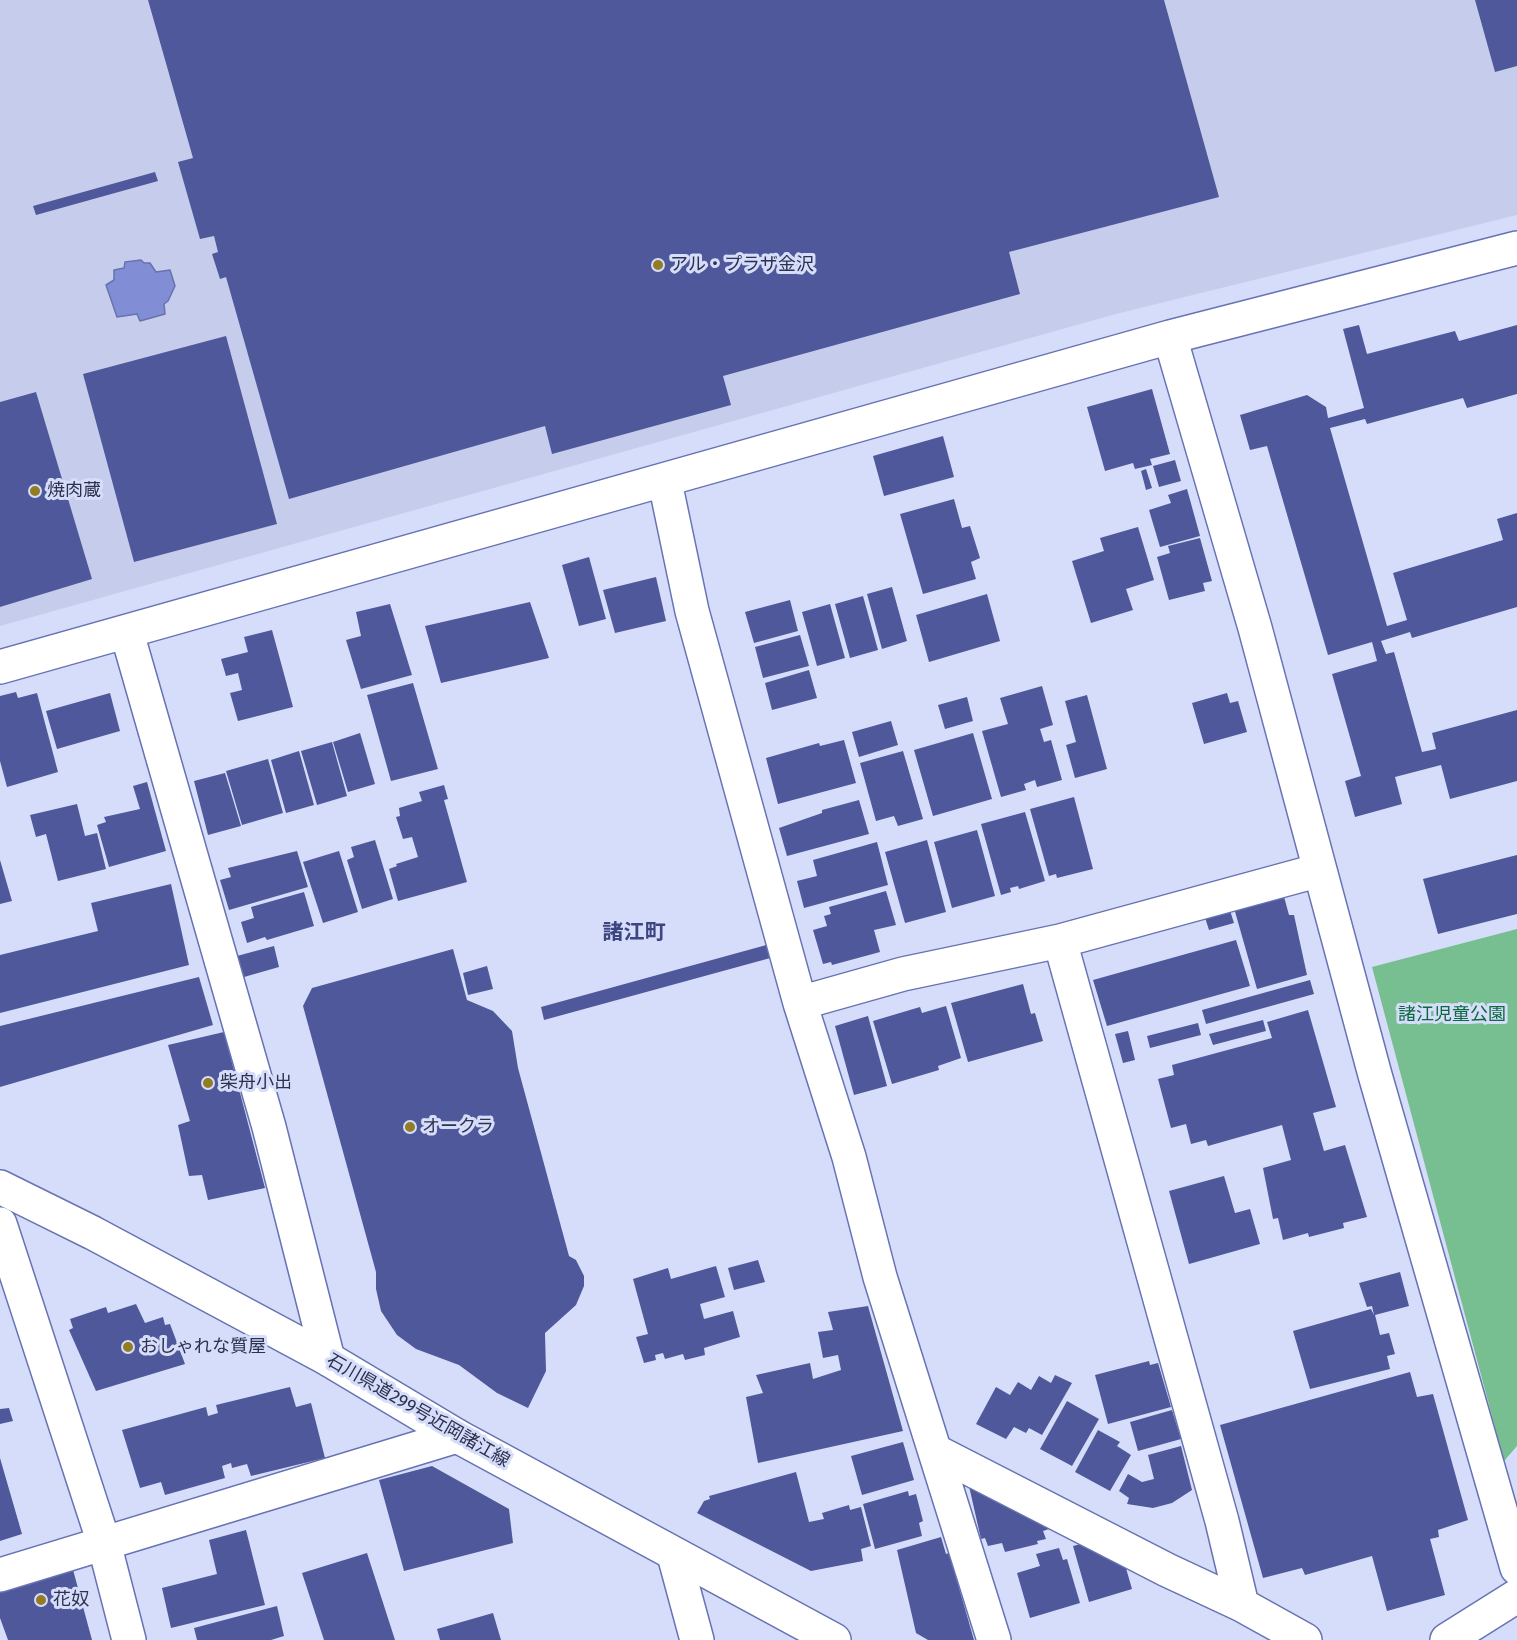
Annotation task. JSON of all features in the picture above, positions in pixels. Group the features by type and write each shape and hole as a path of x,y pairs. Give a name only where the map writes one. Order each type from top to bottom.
{"street":[{"path":"0,668 665,482 1170,337 1517,248"},
{"path":"1170,337 1256,628 1375,1075 1517,1568"},
{"path":"665,482 692,611 800,1003 849,1157 880,1276 994,1640"},
{"path":"127,633 269,1127 328,1359"},
{"path":"800,1003 903,974 1060,940 1320,870"},
{"path":"1060,940 1222,1521 1242,1605"},
{"name":"石川県道299号近岡諸江線","path":"0,1187 93,1233 328,1359 457,1436 834,1640"},
{"path":"0,1224 104,1543 129,1640"},
{"path":"0,1575 457,1436"},
{"path":"937,1452 1167,1570 1242,1605 1305,1640"},
{"path":"674,1555 697,1640"},
{"path":"1447,1640 1517,1596"}],"shaded area":[{"name":"アル・プラザ金沢","path":"0,0 1517,0 1517,215 1116,314 0,626"}],"green space":[{"name":"諸江児童公園","path":"1517,929 1517,1446 1504,1461 1372,967"}],"water":[{"path":"141,260 144,263 150,263 156,272 170,270 175,286 168,301 164,304 165,314 140,321 137,314 117,317 106,285 114,280 114,270 124,268 125,262"}],"building":[{"name":"アル・プラザ金沢","path":"148,0 1164,0 1219,197 1009,252 1020,294 723,376 731,405 552,454 545,426 289,499 226,277 220,279 212,254 218,252 214,236 200,239 178,162 193,158"},
{"path":"1475,0 1517,0 1517,66 1495,72"},
{"path":"155,172 158,181 36,215 33,206"},
{"path":"1359,325 1367,354 1455,331 1459,341 1517,325 1517,394 1467,408 1463,398 1367,424 1365,419 1330,428 1387,626 1407,620 1393,573 1503,540 1497,519 1517,513 1517,607 1412,638 1410,632 1381,641 1386,654 1394,652 1422,752 1436,749 1432,733 1517,710 1517,781 1450,799 1441,765 1395,777 1402,804 1355,817 1345,781 1361,776 1332,674 1377,661 1372,642 1328,655 1267,446 1250,450 1240,415 1307,395 1326,407 1328,418 1364,408 1343,329"},
{"path":"226,336 277,524 134,562 83,374"},
{"path":"1152,389 1170,454 1150,459 1152,465 1135,469 1133,463 1105,471 1087,407"},
{"path":"36,392 92,579 0,607 0,402"},
{"path":"943,436 954,477 884,496 873,456"},
{"path":"1175,460 1181,481 1159,487 1153,466"},
{"path":"1146,469 1152,488 1146,490 1141,471"},
{"path":"1187,489 1200,536 1160,547 1149,510 1171,503 1168,495"},
{"path":"954,499 962,528 970,526 980,558 971,562 976,579 923,594 900,514"},
{"path":"1138,527 1154,580 1126,589 1133,610 1091,623 1072,561 1104,551 1100,538"},
{"path":"1200,538 1212,581 1203,583 1205,591 1169,600 1157,557 1170,553 1168,546"},
{"path":"589,557 606,619 579,626 562,565"},
{"path":"656,577 666,621 615,633 603,590"},
{"path":"892,587 907,641 882,649 867,594"},
{"path":"987,594 1000,641 929,662 916,615"},
{"path":"863,596 878,650 850,658 835,604"},
{"path":"790,600 798,631 754,643 745,612"},
{"path":"530,602 549,658 441,683 425,626"},
{"path":"390,604 412,675 361,689 346,640 361,636 356,612"},
{"path":"830,604 845,658 817,666 802,612"},
{"path":"272,630 293,707 238,721 230,693 242,690 238,673 226,676 221,659 248,652 244,637"},
{"path":"800,635 809,666 763,678 755,647"},
{"path":"809,670 817,698 772,710 765,683"},
{"path":"413,683 438,769 391,781 367,695"},
{"path":"1042,686 1053,725 1040,729 1044,742 1051,740 1062,780 1037,787 1035,780 1024,784 1026,790 1001,797 982,731 1008,724 1000,698"},
{"path":"16,692 18,698 37,693 58,772 7,787 0,761 0,696"},
{"path":"110,693 120,731 57,749 46,711"},
{"path":"1227,693 1230,703 1238,701 1247,732 1204,744 1192,703"},
{"path":"1087,695 1107,769 1075,778 1066,745 1076,742 1065,701"},
{"path":"967,697 973,721 945,729 938,705"},
{"path":"891,721 898,745 859,757 852,732"},
{"path":"360,733 375,784 348,792 333,742"},
{"path":"973,733 992,799 933,816 914,750"},
{"path":"844,740 856,783 778,804 766,758 819,743 820,746"},
{"path":"332,742 347,796 317,805 301,751"},
{"path":"299,751 314,805 286,813 271,760"},
{"path":"903,751 923,819 898,826 894,816 876,821 860,763"},
{"path":"268,759 283,813 242,825 226,771"},
{"path":"225,773 241,826 208,835 194,781"},
{"path":"147,782 166,851 109,867 97,825 106,822 104,817 140,809 133,786"},
{"path":"444,785 448,799 444,800 467,882 398,901 389,869 397,866 396,864 418,857 412,837 403,839 396,817 400,816 399,808 422,801 419,792"},
{"path":"1074,797 1093,869 1057,878 1056,874 1049,876 1030,809"},
{"path":"859,800 869,834 787,856 779,828 822,813 822,810"},
{"path":"77,804 85,836 97,833 106,869 58,881 46,834 36,837 30,815"},
{"path":"1025,812 1045,881 1019,889 1018,886 1010,888 1011,892 1001,895 981,824"},
{"path":"977,830 995,896 952,908 934,842"},
{"path":"375,840 393,899 362,909 347,860 354,857 351,847"},
{"path":"927,840 946,912 905,923 885,852"},
{"path":"877,842 888,885 804,908 797,881 817,876 813,860"},
{"path":"297,851 308,887 229,910 220,880 231,877 228,868"},
{"path":"339,851 358,912 323,923 303,862"},
{"path":"1517,855 1517,914 1438,934 1423,879"},
{"path":"0,860 12,901 0,904"},
{"path":"171,884 189,965 0,1013 0,955 98,931 91,903"},
{"path":"886,891 896,925 874,930 880,952 832,965 831,962 823,964 813,930 827,926 824,916 831,914 829,907"},
{"path":"304,892 314,926 267,940 265,937 247,943 241,922 254,918 251,907"},
{"path":"1283,893 1289,915 1294,915 1307,975 1257,989 1234,908"},
{"path":"1226,898 1234,923 1209,930 1201,905"},
{"path":"1236,940 1250,986 1107,1026 1093,980"},
{"path":"770,944 774,957 544,1020 541,1007"},
{"path":"274,946 279,967 244,977 237,956"},
{"path":"453,949 467,1000 493,1011 512,1031 518,1068 569,1256 576,1260 584,1276 584,1286 576,1305 545,1333 546,1371 528,1408 497,1393 459,1365 416,1349 397,1335 381,1311 376,1289 376,1272 303,1006 312,988"},
{"path":"487,966 493,989 468,995 463,973"},
{"path":"199,977 213,1025 0,1087 0,1026"},
{"path":"1310,980 1314,994 1206,1024 1202,1010"},
{"path":"1023,984 1031,1014 1035,1013 1043,1041 968,1062 951,1003"},
{"path":"946,1006 961,1058 938,1066 939,1070 892,1084 873,1021 920,1007 922,1013"},
{"path":"1308,1010 1336,1107 1313,1113 1324,1151 1345,1145 1367,1217 1343,1223 1344,1228 1309,1237 1308,1233 1283,1240 1278,1218 1273,1219 1263,1168 1291,1160 1282,1125 1208,1146 1206,1140 1191,1144 1186,1124 1171,1128 1158,1079 1174,1075 1172,1065 1272,1038 1267,1022"},
{"path":"868,1016 887,1086 854,1095 835,1026"},
{"path":"1263,1020 1266,1031 1213,1045 1209,1034"},
{"path":"1198,1023 1201,1035 1150,1048 1147,1036"},
{"path":"1128,1031 1135,1060 1123,1063 1115,1034"},
{"name":"柴舟小出","path":"224,1032 265,1188 208,1200 202,1175 189,1176 178,1125 190,1121 168,1045"},
{"path":"1224,1176 1235,1213 1250,1209 1260,1244 1189,1264 1169,1191"},
{"path":"758,1260 765,1282 734,1290 728,1268"},
{"path":"716,1266 725,1297 700,1304 704,1319 733,1311 740,1337 704,1348 705,1355 685,1360 683,1354 665,1359 663,1353 655,1355 656,1360 644,1363 636,1337 648,1334 633,1279 668,1268 671,1279"},
{"path":"1400,1272 1409,1306 1375,1315 1380,1335 1389,1333 1395,1354 1387,1356 1390,1369 1310,1389 1293,1331 1371,1309 1374,1315 1372,1306 1367,1307 1359,1283"},
{"name":"おしゃれな質屋","path":"136,1304 145,1323 163,1317 165,1325 170,1324 185,1364 96,1391 69,1330 73,1328 70,1319 106,1307 108,1313"},
{"path":"868,1306 903,1431 758,1463 746,1397 763,1393 756,1375 810,1363 813,1379 841,1370 838,1355 823,1358 818,1332 833,1330 828,1312"},
{"path":"1149,1361 1150,1365 1158,1363 1171,1407 1108,1424 1095,1375"},
{"path":"1410,1372 1417,1397 1433,1394 1468,1520 1438,1530 1439,1537 1430,1539 1445,1595 1387,1611 1372,1556 1305,1575 1302,1568 1263,1578 1220,1425"},
{"path":"1055,1375 1072,1383 1042,1435 1029,1428 1026,1433 1014,1427 1006,1439 976,1424 996,1387 1010,1395 1018,1382 1031,1390 1039,1376 1051,1383"},
{"path":"290,1387 296,1407 311,1403 325,1458 251,1476 247,1464 232,1468 231,1463 222,1466 225,1478 165,1495 161,1482 140,1488 122,1430 206,1407 208,1416 218,1413 216,1405"},
{"path":"1067,1401 1099,1419 1072,1466 1040,1449"},
{"path":"9,1408 13,1421 0,1424 0,1409"},
{"path":"1172,1410 1181,1439 1138,1451 1130,1422"},
{"path":"1098,1430 1120,1442 1117,1446 1131,1455 1110,1491 1075,1472"},
{"path":"903,1442 914,1480 862,1495 851,1456"},
{"path":"1181,1446 1192,1490 1172,1503 1153,1508 1127,1504 1129,1498 1119,1491 1128,1474 1142,1482 1154,1479 1148,1455"},
{"path":"0,1458 22,1534 0,1541"},
{"path":"432,1466 509,1509 513,1543 404,1571 379,1480"},
{"path":"796,1472 809,1522 824,1519 822,1513 849,1505 850,1510 861,1507 871,1546 861,1549 863,1561 811,1571 697,1513 704,1501 710,1499 709,1496"},
{"path":"996,1479 1004,1505 1031,1499 1041,1504 1049,1529 1043,1531 1046,1539 1037,1541 1038,1544 1005,1552 1002,1543 988,1546 985,1538 981,1539 969,1486"},
{"path":"908,1491 909,1496 916,1494 923,1521 919,1523 922,1536 875,1549 863,1504"},
{"path":"246,1530 265,1605 171,1628 162,1588 217,1574 209,1540"},
{"path":"941,1537 946,1554 949,1553 974,1640 928,1640 916,1633 897,1550"},
{"path":"1100,1539 1119,1544 1132,1589 1089,1602 1073,1546"},
{"path":"1059,1548 1063,1560 1067,1559 1080,1603 1030,1618 1017,1573 1040,1566 1036,1554"},
{"path":"367,1553 395,1640 324,1640 302,1573"},
{"name":"花奴","path":"72,1566 92,1640 8,1640 0,1618 0,1577"},
{"path":"277,1606 284,1636 271,1640 197,1640 194,1628"},
{"path":"493,1613 501,1640 440,1640 437,1629"}],"place":[{"name":"アル・プラザ金沢","path":"658,265"},
{"name":"焼肉蔵","path":"35,491"},
{"name":"柴舟小出","path":"208,1083"},
{"name":"オークラ","path":"410,1127"},
{"name":"おしゃれな質屋","path":"128,1347"},
{"name":"花奴","path":"41,1600"}],"district":[{"name":"諸江町","path":"634,933"}]}
